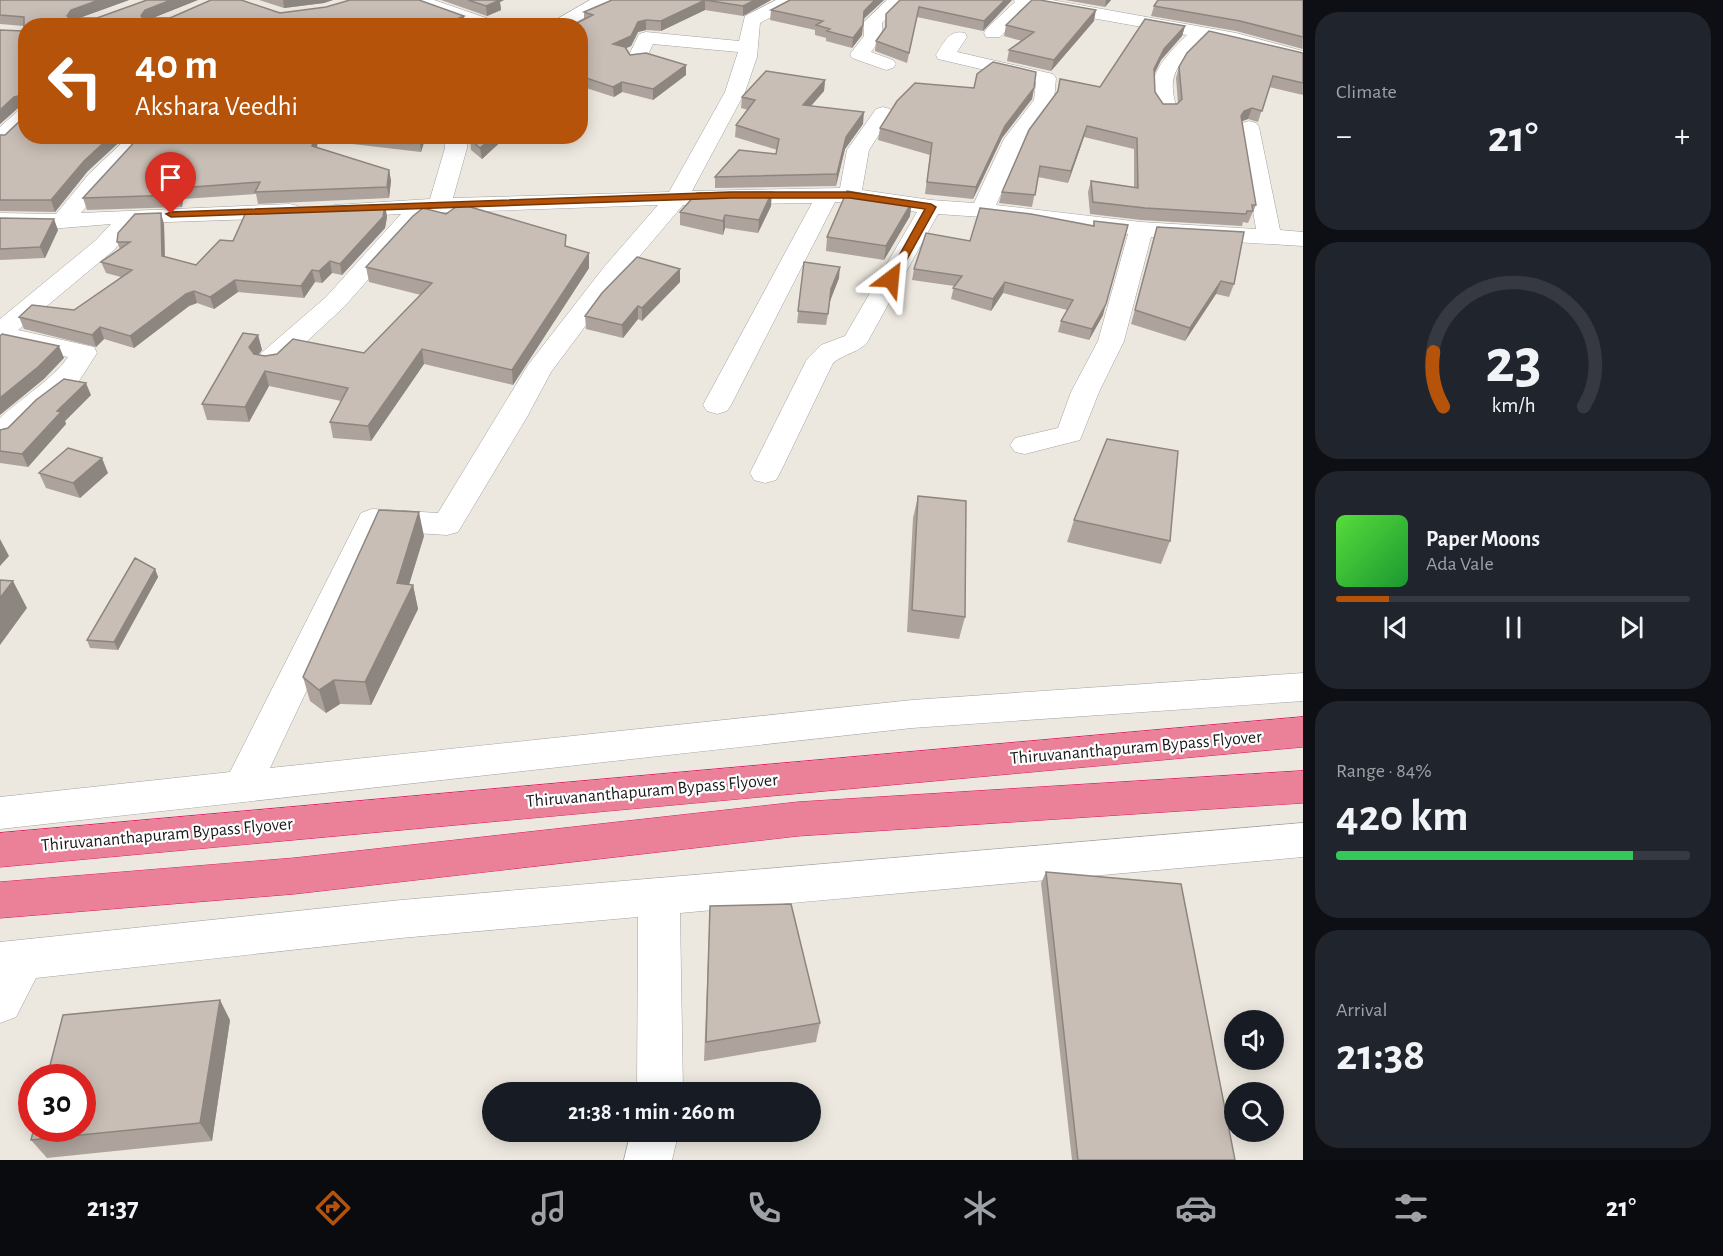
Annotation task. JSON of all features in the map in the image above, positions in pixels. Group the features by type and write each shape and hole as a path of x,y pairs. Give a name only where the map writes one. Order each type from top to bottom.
{"highway":[{"name":"Thiruvananthapuram Bypass Flyover","path":"0,850 1303,732"},
{"path":"0,900 294,876 798,819 1303,787"}],"street":[{"path":"417,0 469,18"},
{"path":"569,18 603,0"},
{"path":"242,787 372,520 447,524 538,370 613,272 677,198 735,92 747,57 751,20 789,0"},
{"path":"886,64 859,54 874,39 873,22 897,0"},
{"path":"993,33 1024,0 1201,32 1303,57"},
{"path":"1167,109 1161,94 1160,80 1167,66 1201,32"},
{"path":"958,37 945,55 1046,78 1044,100 1015,139 982,210"},
{"path":"637,59 646,38 748,47"},
{"path":"717,405 838,195 858,150 883,113"},
{"path":"0,139 18,122"},
{"path":"1249,127 1269,236"},
{"path":"62,221 97,179 134,144"},
{"path":"269,361 335,302 430,205 456,144"},
{"path":"0,220 62,221 131,216 731,195 838,195 1141,229 1303,239"},
{"path":"765,473 821,359 831,351 855,340 931,207"},
{"path":"0,333 105,245 131,216"},
{"path":"1025,445 1070,434 1085,392 1111,341 1141,229"},
{"path":"0,333 84,353 69,375 30,405 2,433"},
{"path":"0,813 912,714 1303,687"},
{"path":"0,1002 12,961 401,920 1303,840"},
{"path":"659,897 660,1082"},
{"path":"648,1160 652,1142"}],"building":[{"path":"0,0 99,0 71,10 67,16 69,18 24,18 0,15"},
{"path":"147,0 171,0 145,10 141,16 143,18 97,18"},
{"path":"211,0 241,0 280,13 326,7 350,0 419,0 464,16 459,18 170,18"},
{"path":"468,0 500,0 486,6"},
{"path":"612,0 705,0 661,21 638,22 631,36 613,44 625,47 630,55 646,53 686,65 653,89 622,82 613,87 588,79 587,18 593,15 584,12"},
{"path":"705,0 755,0 743,6"},
{"path":"790,0 875,0 864,11 863,25 853,38 827,31 830,29 816,25 823,21 771,10"},
{"path":"900,0 1005,0 984,21 919,7 909,53 876,41 886,27 886,14"},
{"path":"1032,0 1096,10 1054,60 1009,50 1034,32 1006,25"},
{"path":"1158,0 1303,0 1303,37 1240,21 1154,6"},
{"path":"1145,19 1185,26 1164,49 1154,69 1155,92 1163,104 1177,104 1182,99 1179,67 1187,53 1209,31 1303,53 1303,83 1273,76 1262,111 1252,108 1244,111 1241,116 1256,205 1252,205 1253,211 1247,211 1246,214 1145,208 1093,202 1091,181 1138,188 1137,138 1087,126 1071,171 1040,166 1035,195 1002,192 1029,130 1058,91 1060,79 1100,87"},
{"path":"0,30 18,31 18,96 0,110"},
{"path":"993,62 1036,72 1034,88 1005,126 976,187 927,182 932,143 880,128 897,101 915,83 974,88 977,74"},
{"path":"766,71 825,80 803,105 864,112 846,137 837,174 715,177 739,150 776,154 779,139 736,125 755,100 742,97"},
{"path":"18,123 18,144 102,144 84,161 51,200 0,200 0,135 5,135"},
{"path":"133,144 313,144 312,146 389,170 387,187 255,192 260,182 180,188 178,195 83,198"},
{"path":"847,191 912,202 886,246 827,237"},
{"path":"772,192 759,220 725,215 723,221 680,212 697,193"},
{"path":"460,204 566,235 565,246 589,253 512,370 422,349 368,426 330,422 348,388 265,371 245,407 202,404 243,333 258,335 249,347 254,354 265,356 277,354 293,339 364,353 432,283 366,267 423,208 446,214"},
{"path":"385,205 383,217 340,264 330,261 319,271 312,270 301,286 235,280 210,297 194,291 186,294 130,336 100,327 92,335 19,317 32,305 74,310 132,270 101,262 130,242 117,242 118,233 135,214 161,213 162,256 196,265 220,240 233,241 247,210"},
{"path":"980,208 1031,214 1094,226 1094,221 1128,225 1106,304 1092,329 1061,321 1073,300 1005,282 993,299 953,288 962,276 914,269 926,233 970,241"},
{"path":"0,218 54,219 40,247 0,249"},
{"path":"1157,227 1244,232 1234,284 1221,281 1190,328 1135,310"},
{"path":"637,257 680,269 642,308 638,306 622,325 585,316 602,293"},
{"path":"804,262 840,267 831,289 828,314 798,311"},
{"path":"2,334 59,346 38,367 0,398 0,336"},
{"path":"64,379 86,383 57,411 61,412 22,454 0,451 0,430 8,428 36,400"},
{"path":"1107,439 1178,451 1170,541 1074,520"},
{"path":"68,448 102,458 73,483 39,473"},
{"path":"918,496 966,501 965,617 912,610"},
{"path":"379,510 419,512 397,583 413,585 365,682 334,680 319,690 303,677"},
{"path":"135,558 155,569 114,642 87,640"},
{"path":"0,580 13,581 0,598"},
{"path":"1046,872 1181,884 1224,1104 1224,1142 1231,1142 1235,1160 1078,1160"},
{"path":"791,904 820,1023 706,1042 710,906"},
{"path":"220,1000 200,1123 96,1133 96,1064 50,1064 63,1015"}],"route":[{"path":"171,214 343,210 731,195 850,195 931,207 891,279"}]}
